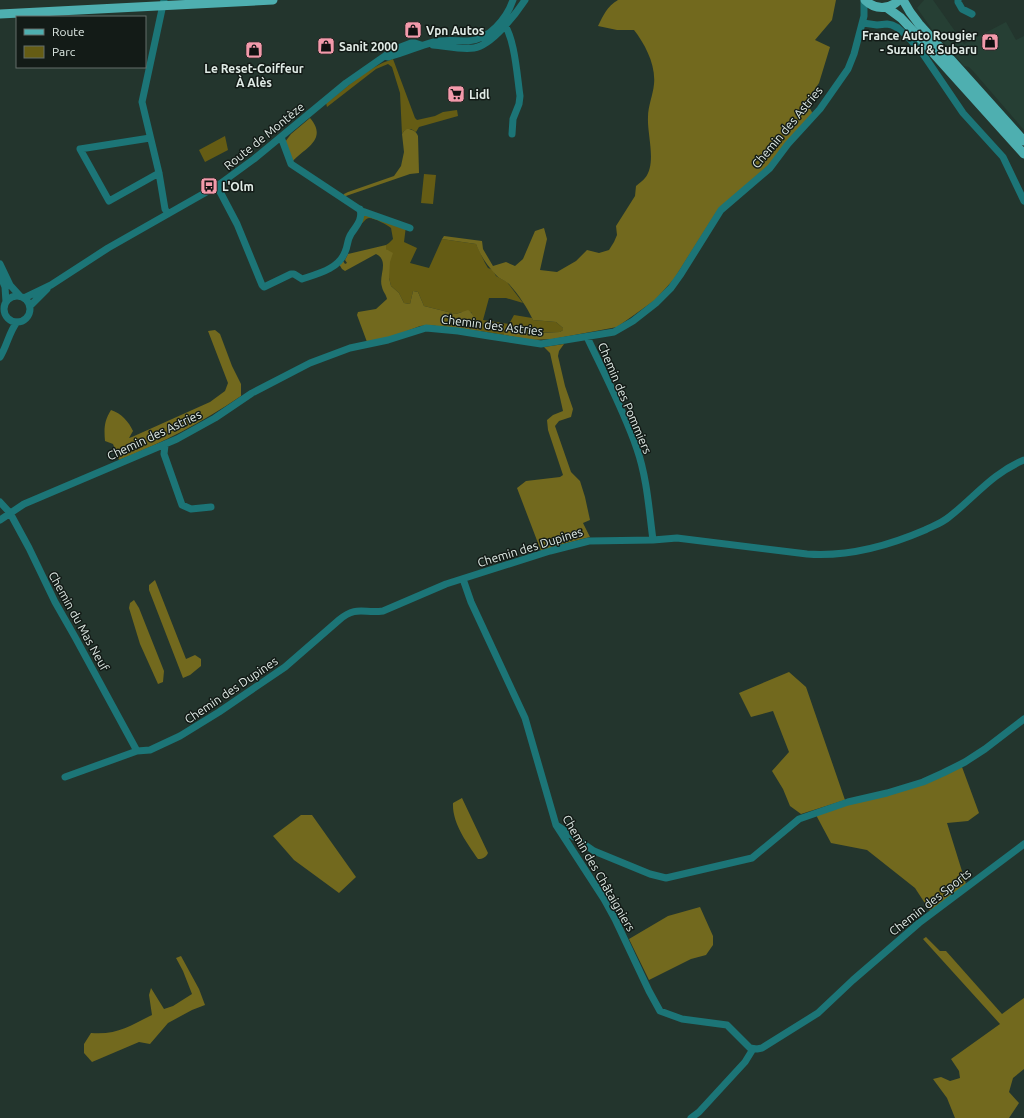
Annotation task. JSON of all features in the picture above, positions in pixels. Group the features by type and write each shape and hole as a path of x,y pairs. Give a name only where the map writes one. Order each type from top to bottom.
{"main road":[{"path":"0,14 164,3 273,0"},
{"path":"865,0 874,6 886,7 892,6 899,0"},
{"path":"903,0 919,24 1024,140"},
{"path":"886,7 901,18 1024,154"}],"street":[{"name":"Route de Montèze","path":"503,23 513,0"},
{"name":"Route de Montèze","path":"22,297 51,285 108,248 217,186 254,159 346,83 382,58 441,40 467,41 476,39 513,17 525,0"},
{"name":"Chemin des Astries","path":"0,520 24,504 165,444 215,418 252,393 310,363 350,348 388,340 426,328 458,331 541,344 614,332 633,321 656,303 671,288 721,210 770,168 788,144 820,109 848,69 864,19 865,0"},
{"path":"958,0 962,9 972,14"},
{"path":"164,3 142,102 168,214"},
{"name":"Chemin des Astries","path":"864,19 874,6"},
{"path":"864,19 877,25 892,25 898,28 909,38 922,54 963,113 1003,157 1024,201"},
{"path":"503,23 509,32 520,96 519,104 513,119 512,134"},
{"path":"281,137 291,164 360,209 410,228"},
{"path":"150,138 80,150 109,201 159,173"},
{"path":"217,186 237,224 264,287 291,274 294,274 302,279 331,268 345,254 348,239 360,220 360,209"},
{"path":"0,264 10,285 30,306 30,311 26,319 13,322 0,318"},
{"path":"0,275 5,287 3,306 5,314 13,322"},
{"name":"Route de Montèze","path":"30,306 51,285"},
{"path":"3,306 12,297 22,297"},
{"path":"0,357 6,348 13,322"},
{"name":"Chemin des Pommiers","path":"587,337 608,381 637,449 644,476 653,540"},
{"path":"165,444 164,454 182,506 190,509 211,507"},
{"name":"Chemin des Dupines","path":"66,777 137,751 150,750 180,736 220,712 285,667 345,615 354,611 383,611 446,584 550,551 588,541 677,538 806,554 826,555 858,551 906,538 942,522 1008,466 1024,460"},
{"name":"Chemin du Mas Neuf","path":"0,502 10,513 55,602 137,751"},
{"name":"Chemin des Châtaigniers","path":"463,579 471,602 525,718 556,824 604,899 660,1011 682,1019 727,1025 747,1046 753,1049"},
{"path":"556,824 594,851 650,874 666,878 752,858 799,819 848,802 894,791 923,782 965,762 985,749 1024,719"},
{"name":"Chemin des Sports","path":"753,1049 762,1048 818,1013 919,922 1024,844"},
{"path":"691,1118 699,1112 745,1062 753,1049"}],"shaded area":[{"path":"618,0 836,0 832,20 815,40 830,47 819,83 808,99 809,107 813,114 770,164 717,211 674,279 655,300 617,327 553,339 531,340 504,335 504,328 507,325 536,333 560,332 563,328 556,322 533,320 519,296 507,283 497,276 487,264 476,244 442,239 444,236 482,241 483,249 493,266 506,262 515,266 523,259 535,231 544,228 547,239 540,270 557,272 576,261 587,250 599,253 609,250 617,235 616,226 635,196 636,186 649,172 651,149 648,113 654,84 653,70 649,55 634,30 617,30 598,26 608,8"},
{"path":"924,0 933,0 964,44 1006,22 1016,40 1024,36 1024,130 973,71 969,67 964,66 933,31 917,8"},
{"path":"310,118 317,132 316,138 308,148 292,162 285,142 291,134"},
{"path":"407,129 411,129 418,136 419,173 410,174 343,197 344,194 348,192 394,176 401,166 404,152 402,134"},
{"path":"386,245 386,249 393,253 390,262 389,278 391,286 399,293 404,303 410,304 413,291 418,292 424,306 456,314 468,310 477,321 483,323 483,328 480,331 428,325 420,326 389,338 367,342 357,315 358,312 376,309 387,299 381,283 382,261 376,254 345,271 339,264 343,261 345,264 347,263 345,260 348,254"},
{"path":"215,330 220,334 232,366 241,384 241,396 212,415 182,431 119,460 113,444 105,441 105,425 111,410 115,411 124,418 129,424 133,431 129,438 210,402 225,391 228,383 208,331"},
{"path":"564,344 559,351 558,356 565,386 573,409 571,417 559,421 555,426 571,472 580,481 590,520 583,523 590,537 541,551 517,488 526,481 560,477 563,475 548,430 547,420 553,415 563,411 550,353 544,347"},
{"path":"155,580 186,659 195,655 201,659 201,666 190,675 183,678 149,590 149,585"},
{"path":"134,600 139,608 164,671 163,682 158,684 140,644 129,608 130,603"},
{"path":"789,672 806,687 845,800 801,814 790,806 783,789 772,771 789,752 773,711 751,717 739,693"},
{"path":"962,767 979,813 968,821 947,823 966,884 930,911 915,888 867,850 831,843 816,815"},
{"path":"462,798 488,853 483,858 478,859 461,832 455,818 453,803"},
{"path":"301,815 312,815 356,877 339,893 294,860 273,836"},
{"path":"700,907 713,936 713,945 706,955 691,959 649,980 629,939 668,916"},
{"path":"926,937 940,951 946,951 1002,1014 1024,998 1024,1069 1013,1078 1009,1092 1019,1103 1009,1118 955,1118 947,1098 933,1079 941,1077 950,1081 960,1078 959,1071 951,1059 1000,1024 923,939"},
{"path":"181,956 199,989 205,1005 168,1023 150,1044 139,1042 92,1062 84,1053 84,1044 91,1033 109,1033 123,1029 152,1015 149,995 151,988 164,1009 173,1006 192,994 176,958"}],"green space":[{"path":"393,59 417,120 435,116 443,112 457,110 458,116 419,127 416,132 411,129 404,131 402,134 400,93 392,67 388,64 376,69 327,107 326,103 366,72"},
{"path":"225,136 228,150 205,162 199,150"},
{"path":"424,174 436,175 433,204 421,203"},
{"path":"363,213 406,226 404,242 417,248 410,263 429,268 442,239 476,244 488,268 493,270 496,276 507,282 523,303 506,298 489,298 483,320 509,324 514,315 532,318 533,320 556,322 563,328 563,330 560,332 529,333 516,327 504,328 504,335 480,331 479,322 475,320 471,312 456,314 424,306 418,292 413,291 410,304 404,303 399,293 391,286 389,278 389,252 386,249 386,245 393,239 391,228 381,222 369,218 361,224"}],"place":[{"name":"Vpn Autos","path":"413,30"},
{"name":"France Auto Rougier - Suzuki & Subaru","path":"990,42"},
{"name":"Sanit 2000","path":"326,46"},
{"name":"Le Reset-Coiffeur À Alès","path":"254,50"},
{"name":"Lidl","path":"456,94"},
{"name":"L'Olm","path":"209,186"}]}
